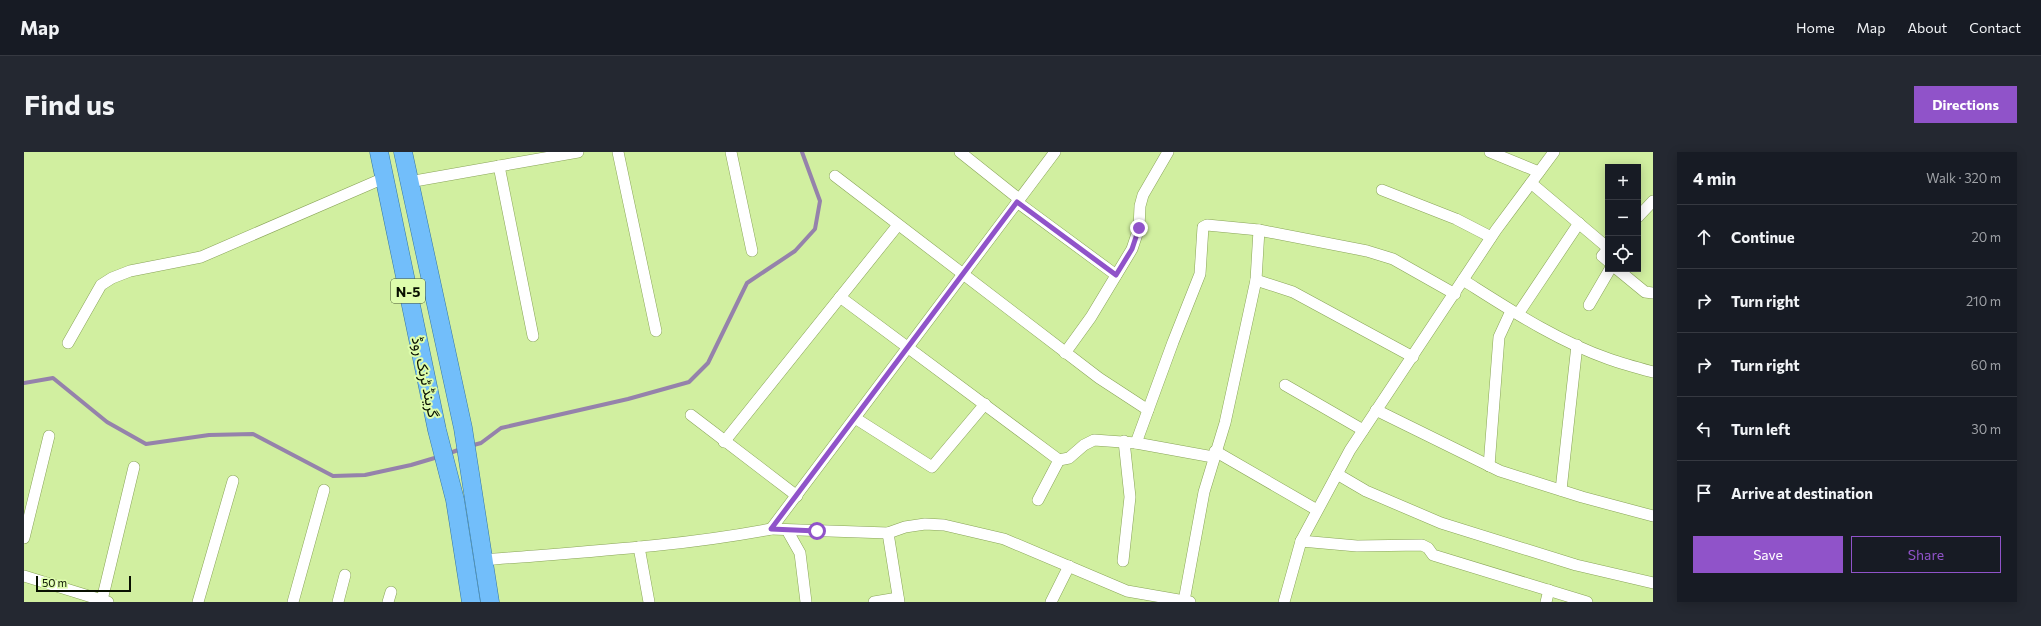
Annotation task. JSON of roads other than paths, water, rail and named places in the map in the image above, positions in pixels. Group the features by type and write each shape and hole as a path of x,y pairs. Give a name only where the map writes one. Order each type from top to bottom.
{"highway":[{"name":"گرینڈ ٹرنک روڈ","path":"379,152 437,430 455,500 471,602"},
{"name":"گرینڈ ٹرنک روڈ","path":"403,152 463,428 482,560 490,602"}],"street":[{"path":"409,182 578,152"},
{"path":"618,152 656,331"},
{"path":"731,152 752,251"},
{"path":"960,152 1018,201 1116,275"},
{"path":"771,529 1055,152"},
{"path":"1065,353 1091,317 1132,249 1139,228 1140,206 1143,195 1168,152"},
{"path":"1490,152 1539,172"},
{"path":"1284,602 1301,541 1337,474 1363,430 1455,294 1491,237 1554,152"},
{"path":"499,166 533,336"},
{"path":"835,176 1098,378 1148,410"},
{"path":"68,343 101,285 112,278 130,271 201,257 384,178"},
{"path":"1532,183 1605,245"},
{"path":"1382,190 1456,218 1491,237"},
{"path":"1641,214 1653,201"},
{"path":"1490,466 1499,336 1579,223"},
{"path":"724,442 898,225"},
{"path":"1136,443 1200,274 1203,227 1207,225 1259,230 1367,251 1393,259 1455,294"},
{"path":"482,560 639,547 771,529 888,533 905,527 925,524 944,525 1004,539 1069,566 1126,597 1187,602 1204,492 1214,454 1225,423 1256,280 1259,230"},
{"path":"1589,305 1608,272"},
{"path":"1621,272 1645,292 1653,293"},
{"path":"1256,280 1293,292 1413,357"},
{"path":"1463,280 1515,312 1577,345 1608,359 1653,372"},
{"path":"840,297 986,404 1059,460 1069,458 1084,445 1094,440 1124,441 1214,454 1317,510"},
{"path":"1561,490 1577,345"},
{"path":"1285,385 1363,430"},
{"path":"855,418 932,467 986,404"},
{"path":"1376,410 1490,466 1561,490 1653,516"},
{"path":"691,415 724,442 796,496"},
{"path":"24,538 49,436"},
{"path":"1123,561 1130,497 1124,441"},
{"path":"1038,500 1059,460"},
{"path":"24,576 105,601 134,468"},
{"path":"1337,474 1366,491 1441,523 1576,565 1653,583"},
{"path":"198,602 233,481"},
{"path":"293,602 324,490"},
{"path":"787,530 800,553 806,602"},
{"path":"874,602 898,600 888,533"},
{"path":"1301,541 1357,546 1422,545 1428,548 1433,555 1587,602"},
{"path":"639,547 649,602"},
{"path":"1051,602 1069,566"},
{"path":"338,602 345,575"},
{"path":"1546,602 1549,590"}],"waterway":[{"path":"470,446 481,443 501,428 628,399 689,382 708,363 747,283 795,251 815,229 820,201 802,152"},
{"path":"24,383 53,378 107,422 146,444 209,435 253,434 333,476 365,475 411,465 438,457"},
{"path":"447,454 461,449"}]}
